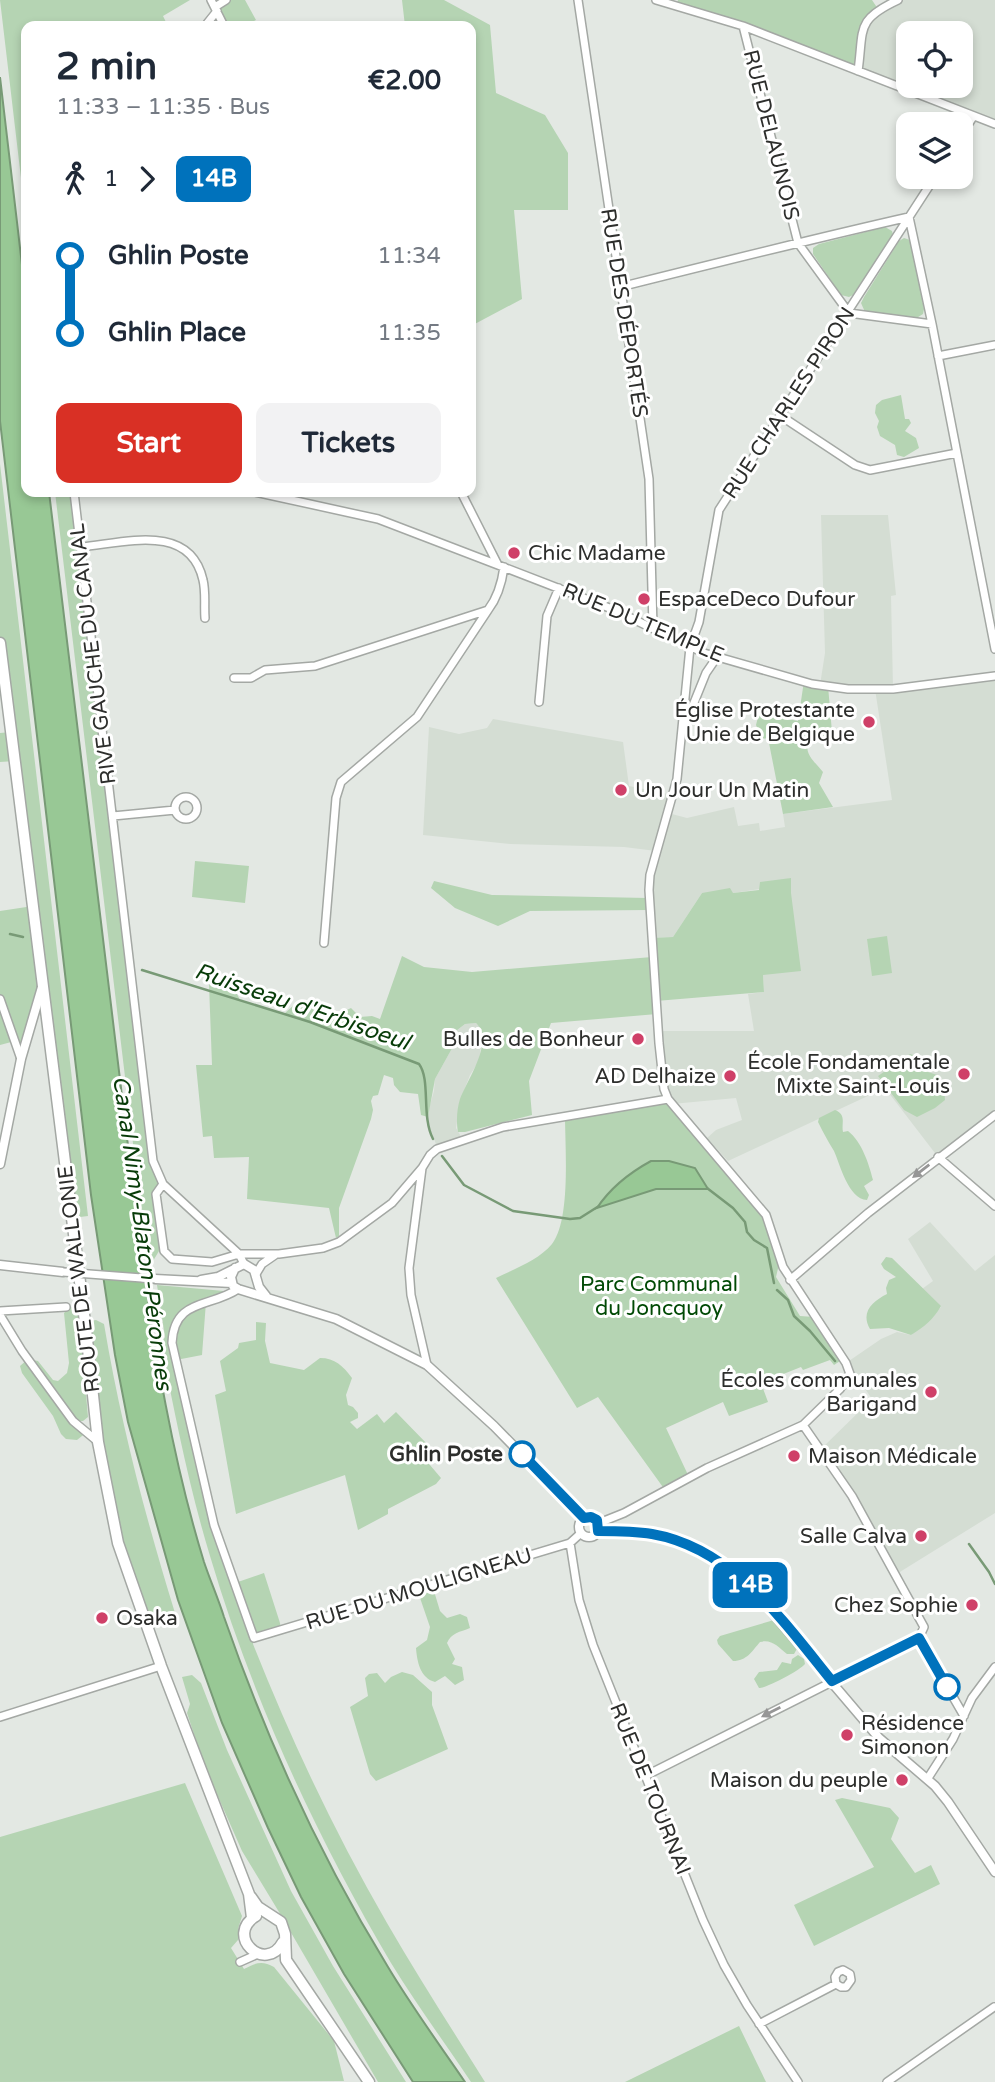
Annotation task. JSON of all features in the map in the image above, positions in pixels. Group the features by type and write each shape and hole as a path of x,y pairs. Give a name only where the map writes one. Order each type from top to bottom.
{"main road":[{"name":"ROUTE DE WALLONIE","path":"0,643 98,1441 118,1542 249,1894"},
{"path":"249,1894 258,1907 281,1922 284,1928 284,1955 293,1973 369,2082"},
{"path":"249,1894 252,1918"},
{"path":"270,1915 252,1918 244,1936 257,1952 277,1959 293,1973"},
{"path":"257,1952 274,1952 284,1940"}],"street":[{"path":"214,6 226,0"},
{"name":"RUE DES DÉPORTÉS","path":"578,0 649,479 653,627"},
{"path":"656,0 743,26 960,112"},
{"path":"858,71 867,19 878,9 898,0"},
{"name":"RUE DELAUNOIS","path":"743,26 799,243"},
{"path":"973,117 995,121"},
{"name":"RUE CHARLES PIRON","path":"668,1099 664,1089 659,1043 650,875 677,779 690,647 699,622 719,510 927,189"},
{"path":"620,287 909,217 995,649"},
{"path":"799,243 849,313 932,324"},
{"path":"938,356 995,345"},
{"path":"781,416 855,465 870,470 957,453"},
{"name":"RIVE GAUCHE DU CANAL","path":"75,497 153,1161 163,1184 239,1254 244,1264"},
{"name":"RUE DU TEMPLE","path":"277,497 390,523 559,588 653,627 690,647 812,684 848,689 893,689 995,677"},
{"path":"324,943 335,798 341,782 417,718 494,602 502,582 501,566 464,497"},
{"path":"81,547 165,541 183,547 195,561 202,576 205,618"},
{"path":"539,702 547,616 559,588"},
{"path":"234,678 251,678 265,670 315,666 488,610"},
{"path":"682,732 706,673 717,657"},
{"name":"RIVE GAUCHE DU CANAL","path":"113,816 175,810"},
{"path":"0,1164 21,1059 43,983"},
{"path":"0,999 21,1059"},
{"path":"239,1254 279,1254 323,1248 339,1242 392,1203 430,1155 438,1149 503,1127 668,1099 766,1215 780,1260 790,1280 846,1363 849,1379 803,1425 707,1468 599,1527 591,1537 581,1533 580,1523 584,1518 591,1517 599,1527 655,1534 679,1541 723,1565 748,1584 879,1738 928,1778 948,1802 995,1872"},
{"path":"790,1280 938,1157 995,1115"},
{"path":"938,1157 995,1206"},
{"path":"422,1168 409,1268 411,1295 426,1365"},
{"name":"RIVE GAUCHE DU CANAL","path":"163,1184 156,1194 162,1246 168,1256 172,1259 205,1263 239,1254"},
{"path":"239,1288 253,1287 256,1276 268,1259 279,1254"},
{"path":"201,1280 218,1277 244,1264 251,1267 259,1287 267,1297"},
{"path":"0,1265 155,1279 201,1280 239,1288 336,1320 426,1365 494,1426 584,1518"},
{"path":"235,1268 231,1277 239,1288"},
{"name":"RUE DU MOULIGNEAU","path":"239,1288 223,1298 190,1308 177,1322 172,1332 172,1343 214,1525 254,1638 570,1543 581,1533"},
{"path":"66,1307 0,1313 22,1351 73,1421 98,1441"},
{"path":"645,1776 919,1638 923,1627 847,1486 803,1425"},
{"name":"RUE DE TOURNAI","path":"570,1543 579,1600 589,1633 703,1920 724,1965 798,2082"},
{"path":"919,1638 964,1716"},
{"path":"0,1717 162,1666"},
{"path":"928,1778 972,1698 995,1667"},
{"path":"759,2024 836,1984"},
{"path":"887,2082 993,2005"}],"shaded area":[{"path":"898,0 995,0 995,119 973,117 973,112 960,112 926,98 973,98 973,21 896,21 896,86 858,71 867,19"},
{"path":"0,77 21,256 21,497 50,497 140,1245 158,1365 183,1484 204,1562 240,1662 297,1797 363,1926 465,2082 413,2082 344,1974 301,1897 222,1723 178,1600 128,1422 91,1195 0,421"},
{"path":"821,515 888,515 896,595 891,596 893,688 995,676 995,1115 938,1157 885,1088 728,1161 707,1138 716,1130 742,1120 736,1098 672,1104 668,1099 658,1031 754,1031 748,994 764,992 763,975 791,893 791,878 760,889 733,893 702,893 673,937 651,938 648,898 656,851 624,847 510,844 423,835 429,727 459,734 487,728 493,719 623,742 629,786 673,795 668,813 687,818 734,807 738,826 759,823 760,831 785,827 783,814 892,800 875,689 820,685 825,653"},
{"path":"476,1023 481,1027 479,1061 470,1075 460,1101 456,1128 463,1140 438,1149 426,1119 435,1079 455,1043 452,1034 465,1024"},
{"path":"651,1161 669,1161 695,1168 708,1189 656,1189 597,1208 621,1181"},
{"name":"Écoles communales Barigand","path":"930,1222 975,1271 995,1255 995,1513 895,1575 821,1449 872,1399 857,1377 850,1374 846,1363 881,1339 897,1332 911,1335 941,1307 922,1289 933,1281 908,1239"}],"green space":[{"path":"0,0 190,0 163,16 166,21 21,21 21,178"},
{"path":"226,0 245,0 256,20 222,21 215,7"},
{"path":"402,0 444,0 490,25 496,93 545,115 568,153 568,210 514,210 522,299 476,323 476,21 404,21"},
{"path":"678,0 872,0 878,9 867,19 858,71 784,41 676,6"},
{"path":"885,227 892,231 893,235 853,295 841,295 813,254 813,248 819,244"},
{"path":"904,238 911,243 923,314 915,319 865,312 861,303 864,297 899,241"},
{"path":"901,395 905,419 909,419 911,423 905,431 916,438 919,448 904,457 897,455 895,445 880,436 877,427 879,421 875,413 876,405 882,400"},
{"path":"0,464 88,1216 72,1218 43,985 20,1057 15,1041 0,1045 0,911 33,906 15,761 0,762 0,733 11,732 0,643"},
{"path":"56,497 75,497 153,1161 163,1184 157,1190 162,1246 150,1266 140,1202"},
{"path":"804,681 828,686 832,732 813,741 808,750 823,772 819,783 833,807 783,814 768,738 762,739 756,725 758,717 763,714 798,721"},
{"path":"195,861 249,866 245,903 192,897"},
{"path":"791,878 801,971 763,975 764,992 656,1001 657,1014 551,1023 529,1081 532,1115 458,1132 459,1103 481,1050 481,1031 476,1023 465,1024 452,1034 455,1043 435,1079 428,1117 421,1115 418,1094 400,1092 394,1085 393,1078 384,1075 378,1095 373,1096 371,1101 371,1119 339,1208 339,1236 336,1238 329,1208 247,1199 249,1157 214,1158 212,1136 203,1137 196,1065 212,1065 209,984 237,994 240,1000 284,1014 296,1003 338,1014 351,1008 360,1017 372,1016 380,1019 402,956 424,967 472,972 652,957 651,938 673,937 702,893 730,888 733,893 759,890 760,882"},
{"path":"434,881 492,895 648,898 649,910 530,911 498,926 455,908 431,888"},
{"path":"887,936 892,973 872,976 867,939"},
{"path":"910,1054 923,1058 928,1072 940,1076 944,1089 945,1100 917,1117 904,1110 878,1076"},
{"name":"Parc Communal du Joncquoy","path":"668,1099 757,1202 780,1260 776,1277 800,1316 814,1317 843,1359 834,1365 830,1360 803,1370 801,1367 761,1383 768,1402 729,1416 723,1402 666,1428 689,1477 665,1490 598,1397 577,1408 496,1278 540,1255 552,1244 558,1233 566,1182 565,1115"},
{"path":"835,1110 842,1117 843,1132 848,1131 853,1136 867,1160 873,1180 864,1186 869,1195 867,1200 860,1198 850,1187 818,1122 819,1118"},
{"path":"886,1257 892,1258 941,1306 928,1323 911,1335 889,1328 870,1329 867,1323 867,1312 877,1300 887,1294 889,1280 896,1277 881,1264"},
{"path":"157,1285 224,1291 223,1298 206,1302 202,1355 176,1360 214,1525 235,1583 264,1573 280,1623 281,1630 254,1638 253,1644 298,1751 349,1855 399,1943 485,2082 471,2082 391,1963 337,1866 266,1714 227,1609 195,1504 161,1344 165,1337"},
{"path":"70,1307 76,1307 79,1315 88,1417 83,1421 75,1421 87,1432 77,1440 66,1439 61,1434 53,1416 22,1373 20,1366 28,1359 38,1361 53,1380 58,1381 67,1373 69,1363 64,1313"},
{"path":"96,1320 104,1324 135,1470 175,1613 166,1622 154,1621 141,1610 118,1543 86,1330 90,1321"},
{"path":"256,1322 266,1323 265,1341 270,1363 304,1370 320,1358 325,1358 345,1370 352,1378 346,1395 348,1405 358,1413 358,1418 350,1422 357,1429 377,1414 384,1423 396,1412 431,1448 424,1458 441,1478 436,1484 388,1509 388,1514 358,1530 345,1475 236,1514 215,1395 226,1391 220,1361 238,1348 239,1343 256,1340"},
{"path":"434,1591 440,1611 447,1618 460,1614 467,1617 470,1628 453,1635 447,1643 455,1659 452,1664 462,1667 464,1680 455,1685 445,1676 435,1682 430,1680 420,1668 417,1658 416,1648 427,1640 430,1627 419,1595"},
{"path":"774,1620 798,1647 794,1654 787,1654 775,1644 764,1641 746,1657 733,1661 718,1644 720,1636"},
{"path":"798,1655 804,1659 805,1664 802,1667 759,1688 754,1679 759,1672 777,1670 782,1662 791,1664 792,1659"},
{"path":"402,1672 413,1675 432,1692 432,1705 448,1749 376,1781 370,1774 350,1707 368,1696 365,1678 369,1674 377,1673 385,1683"},
{"path":"192,1675 201,1683 227,1750 291,1891 333,1966 406,2082 378,2082 242,1851 205,1767 187,1713 190,1704 182,1677"},
{"path":"185,1783 242,1916 238,1940 231,1948 244,1969 259,1963 274,1967 334,2041 344,2081 0,2082 0,1837"},
{"path":"842,1798 890,1808 899,1818 891,1839 915,1873 931,1865 940,1884 814,1946 794,1905 874,1867 835,1800"},
{"path":"739,2026 766,2082 625,2082"}],"waterway":[{"name":"Ruisseau d'Erbisoeul","path":"10,934 23,937"},
{"name":"Ruisseau d'Erbisoeul","path":"142,970 310,1022 419,1064 425,1079 427,1120 433,1139"},
{"name":"Ruisseau d'Erbisoeul","path":"442,1156 464,1185 513,1211 570,1219 580,1218 599,1206"},
{"name":"Ruisseau d'Erbisoeul","path":"707,1188 733,1208 745,1222 747,1232 767,1248 774,1283"},
{"name":"Ruisseau d'Erbisoeul","path":"777,1290 788,1300 794,1316 835,1361"},
{"name":"Ruisseau d'Erbisoeul","path":"969,1544 995,1584"}],"bus line":[{"name":"14B","path":"522,1454 584,1518 597,1520 600,1528 598,1531 655,1534 679,1541 723,1565 748,1584 832,1681 919,1638 947,1687"}],"place":[{"name":"Chic Madame","path":"514,553"},
{"name":"EspaceDeco Dufour","path":"644,599"},
{"name":"Église Protestante Unie de Belgique","path":"869,722"},
{"name":"Un Jour Un Matin","path":"621,790"},
{"name":"Bulles de Bonheur","path":"638,1039"},
{"name":"École Fondamentale Mixte Saint-Louis","path":"964,1074"},
{"name":"AD Delhaize","path":"730,1076"},
{"name":"Écoles communales Barigand","path":"931,1392"},
{"name":"Ghlin Poste","path":"522,1454"},
{"name":"Maison Médicale","path":"794,1456"},
{"name":"Salle Calva","path":"921,1536"},
{"name":"Chez Sophie","path":"972,1605"},
{"name":"Osaka","path":"102,1618"},
{"name":"Résidence Simonon","path":"847,1735"},
{"name":"Maison du peuple","path":"902,1780"}],"water label":[{"name":"Canal Nimy-Blaton-Péronnes","path":"142,1233"}]}
